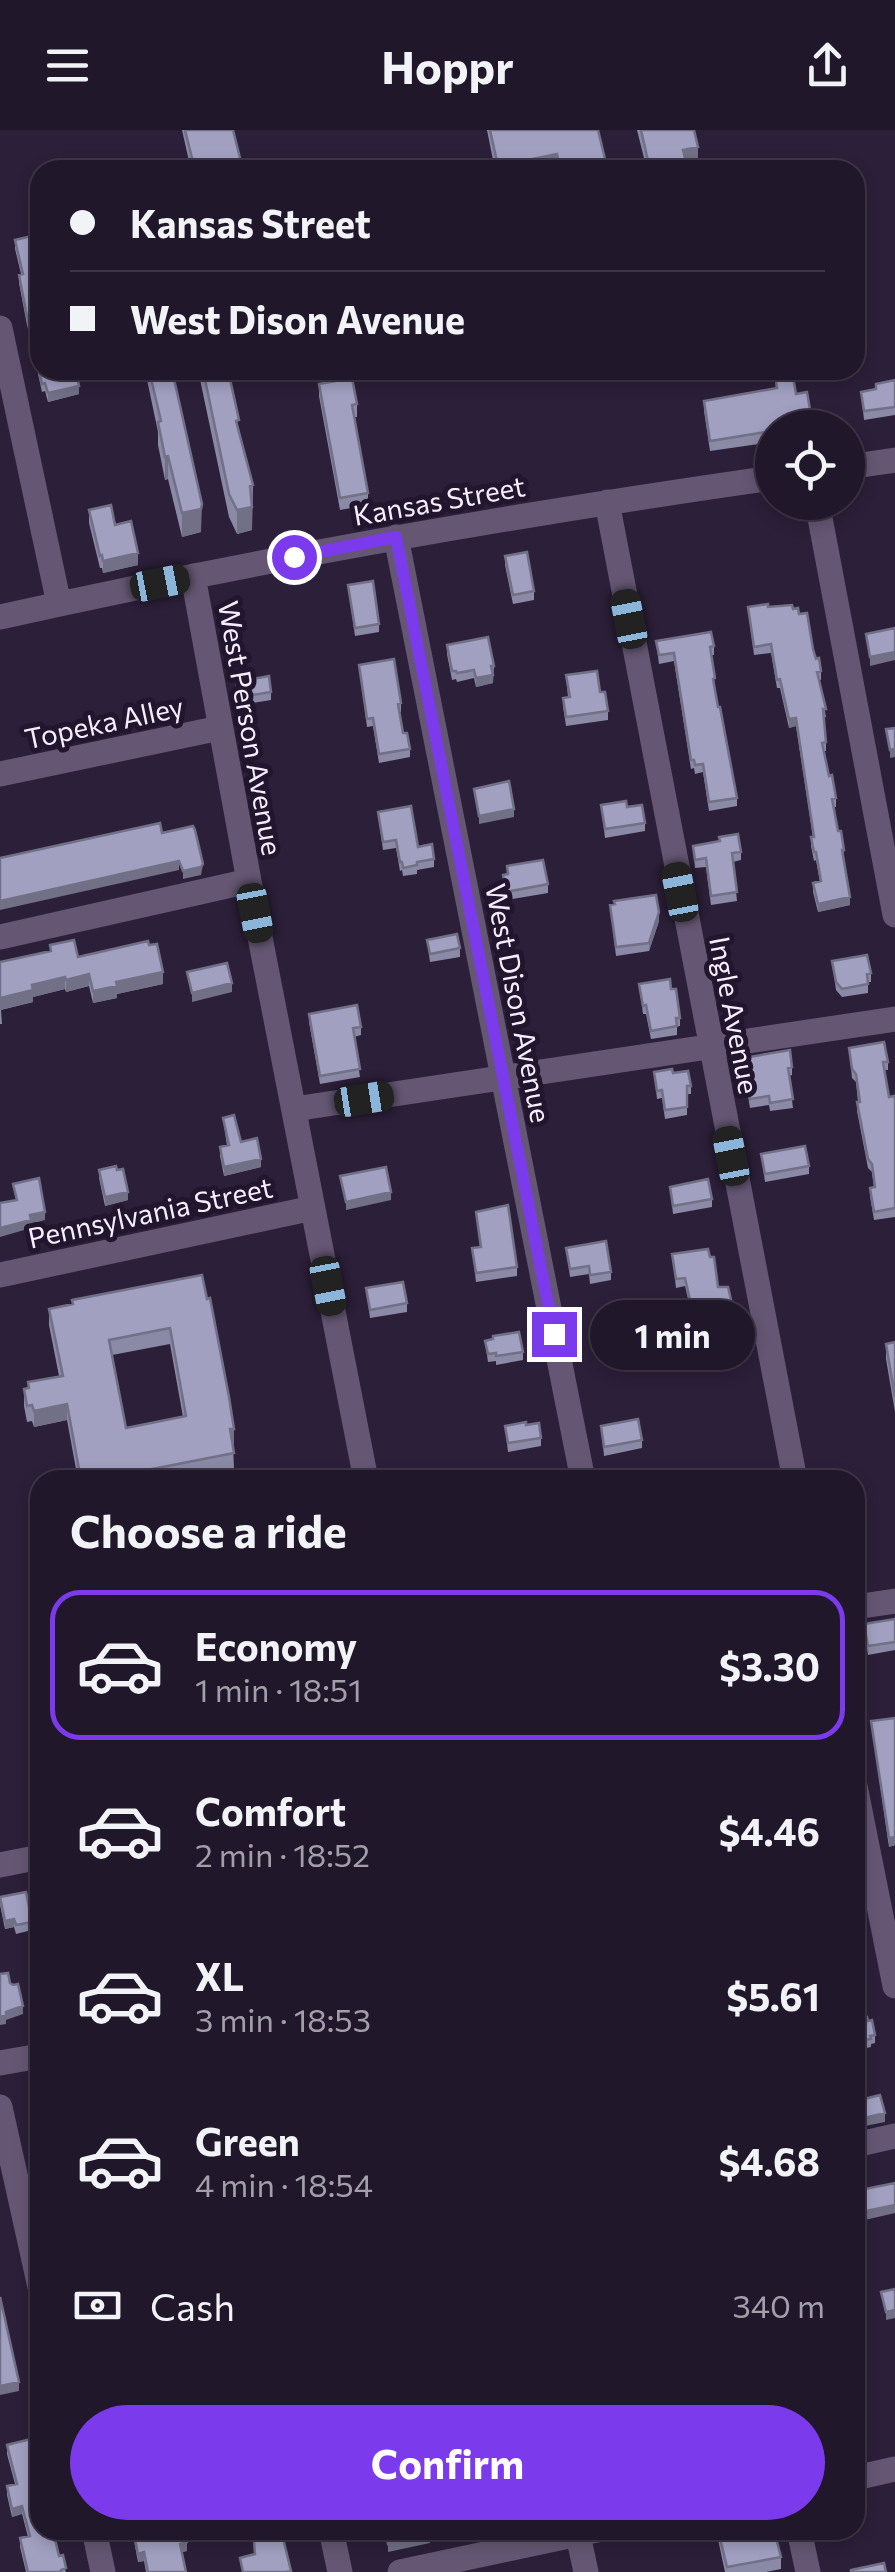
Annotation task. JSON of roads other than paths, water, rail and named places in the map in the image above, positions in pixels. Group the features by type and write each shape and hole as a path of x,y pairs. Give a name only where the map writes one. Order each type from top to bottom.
{"street":[{"path":"0,328 60,604"},
{"path":"865,465 895,460"},
{"name":"Kansas Street","path":"0,617 396,537 755,480"},
{"name":"Ingle Avenue","path":"607,502 792,1470"},
{"path":"819,520 895,915"},
{"name":"West Dison Avenue","path":"396,537 580,1470"},
{"name":"West Person Avenue","path":"193,576 364,1470"},
{"name":"Topeka Alley","path":"0,774 220,728"},
{"path":"0,937 249,881"},
{"path":"294,1110 895,1019"},
{"name":"Pennsylvania Street","path":"0,1275 313,1208"},
{"path":"865,1606 895,1601"},
{"path":"865,1836 895,1986"},
{"path":"0,1865 30,1859"},
{"path":"0,2064 30,2058"},
{"path":"0,2106 30,2242"},
{"path":"865,2142 895,2136"},
{"path":"865,2476 895,2469"},
{"path":"96,2540 103,2572"},
{"path":"332,2540 340,2572"},
{"path":"400,2572 544,2540"},
{"path":"584,2540 586,2572"},
{"path":"800,2540 808,2572"}]}
